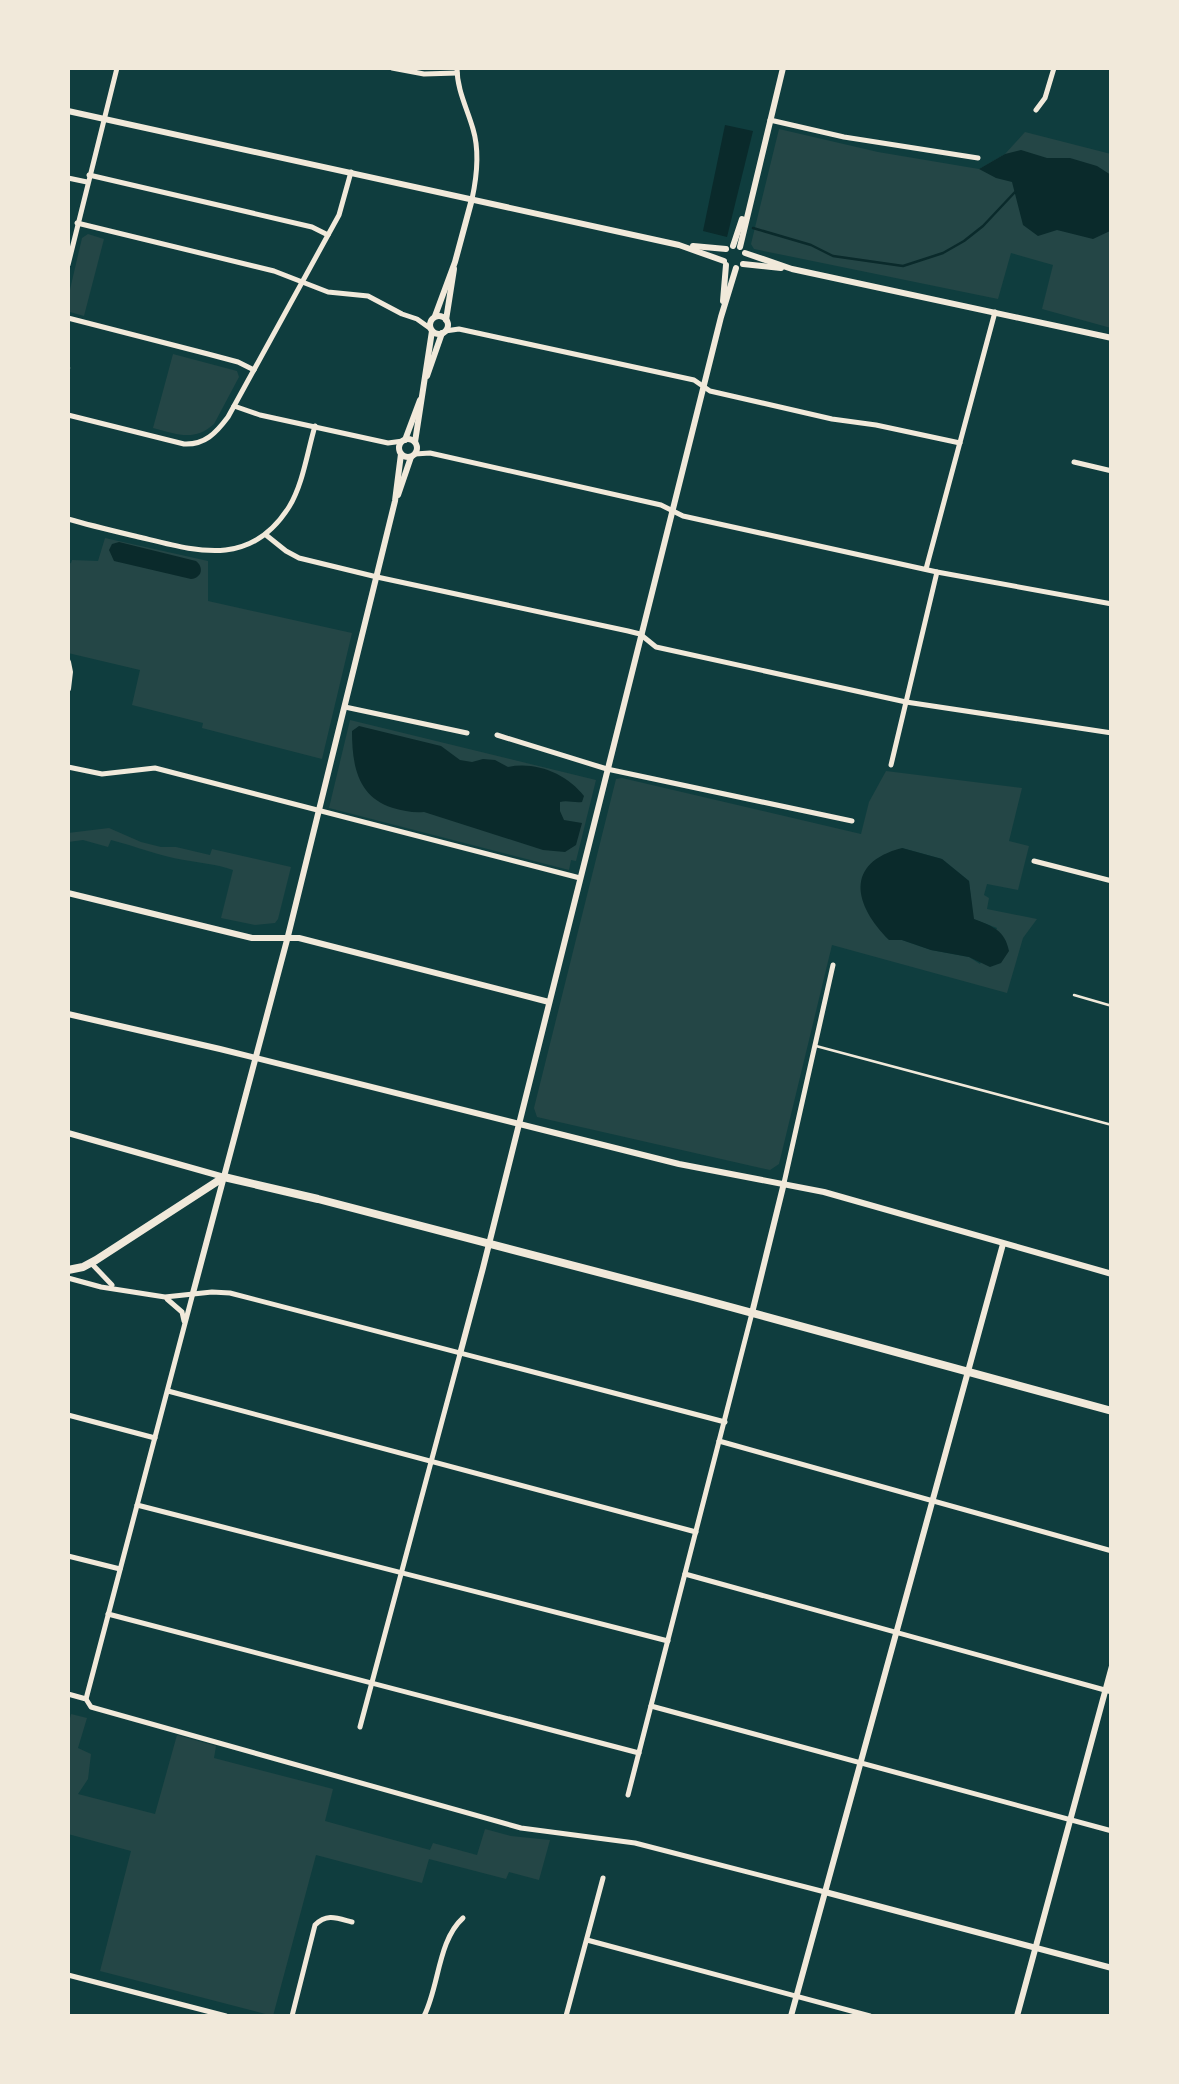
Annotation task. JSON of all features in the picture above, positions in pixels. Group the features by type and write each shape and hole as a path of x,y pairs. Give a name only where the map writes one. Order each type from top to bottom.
{"main road":[{"path":"69,1273 224,1177 752,1313 1112,1411"}],"street":[{"path":"68,265 117,68 108,68"},
{"path":"392,68 424,74 457,70 477,152 472,199 455,262 430,322 417,450 395,501"},
{"path":"720,317 740,266 736,249 783,68"},
{"path":"1036,110 1045,98 1054,68"},
{"path":"68,111 679,244 736,249 792,269 1112,338"},
{"path":"770,120 978,158"},
{"path":"68,414 184,444 212,436 228,418 331,236 351,172"},
{"path":"68,178 88,178 312,227 331,236"},
{"path":"77,222 274,270 328,292 368,296 418,319 431,330 459,329"},
{"path":"679,244 725,263 792,269"},
{"path":"360,1728 490,1244 704,386 720,317 723,255 736,249"},
{"path":"425,381 444,332 455,262"},
{"path":"926,569 995,312"},
{"path":"418,319 442,316 459,329 694,380 710,391 832,420 960,443"},
{"path":"68,318 238,362 254,370"},
{"path":"422,394 400,445 395,501 320,811 86,1699 91,1708 498,1822 540,1832 635,1843 1112,1968"},
{"path":"234,406 388,443 404,440 430,453"},
{"path":"68,519 206,552 230,550 266,535 289,506 315,426"},
{"path":"388,443 406,457 430,453 662,505 683,516 937,572 1112,604"},
{"path":"1074,462 1112,471"},
{"path":"266,535 299,558 640,634 656,646 906,702 1112,733"},
{"path":"891,765 937,572"},
{"path":"68,662 68,690"},
{"path":"345,707 466,733"},
{"path":"497,735 608,769 852,821"},
{"path":"68,767 102,774 156,768 580,878"},
{"path":"1034,861 1112,881"},
{"path":"68,893 242,936 300,938 549,1002"},
{"path":"628,1795 752,1313 834,966"},
{"path":"68,1014 679,1164 824,1192 1112,1274"},
{"path":"68,1133 224,1177"},
{"path":"791,2016 1003,1244"},
{"path":"91,1262 114,1288"},
{"path":"69,1273 101,1287 164,1297 230,1294 724,1422"},
{"path":"164,1297 182,1312 185,1324"},
{"path":"168,1392 696,1532"},
{"path":"68,1414 156,1438"},
{"path":"719,1442 1112,1551"},
{"path":"138,1505 668,1641"},
{"path":"68,1556 120,1569"},
{"path":"685,1574 1108,1691"},
{"path":"108,1614 639,1752"},
{"path":"1016,2016 1112,1666"},
{"path":"68,1694 86,1699"},
{"path":"652,1706 1112,1831"},
{"path":"566,2016 603,1878"},
{"path":"292,2016 315,1925 328,1916 352,1922"},
{"path":"424,2016 451,1930 463,1918"},
{"path":"587,1940 870,2016"},
{"path":"68,1975 226,2016"}],"lane":[{"path":"1074,995 1112,1006"},
{"path":"815,1046 1112,1125"}],"shaded area":[{"path":"725,125 753,131 727,237 703,231"},
{"path":"779,129 878,152 979,169 1005,154 1025,132 1111,154 1111,328 1042,309 1053,265 1011,253 998,299 754,249 751,244"},
{"path":"1021,150 1047,158 1070,158 1111,175 1110,231 1093,239 1057,230 1038,236 1023,225 1012,182 979,169"},
{"path":"88,234 104,239 84,316 70,312 68,298 82,238"},
{"path":"173,354 237,371 239,377 207,430 185,435 153,428"},
{"path":"105,538 208,561 208,601 352,633 322,759 132,705 140,670 68,653 68,564 72,560 98,561"},
{"path":"119,542 196,561 201,572 191,579 114,561 109,550"},
{"path":"350,720 596,780 576,861 571,860 569,870 329,808"},
{"path":"359,726 441,746 460,760 495,760 508,767 529,766 560,776 584,796 582,802 560,802 564,820 582,823 576,845 565,852 543,850 424,812 381,803 364,788 355,767 352,731"},
{"path":"886,771 1022,788 1009,841 1029,846 1018,890 987,884 984,895 989,898 987,909 1037,919 1023,938 1007,993 832,945 779,1164 770,1170 537,1117 534,1108 616,779 861,834 869,802","holes":["902,848 942,859 969,881 973,919 997,928 980,964 969,957 902,940"]},
{"path":"109,828 161,847 210,855 212,849 291,867 278,919 275,923 255,925 221,918 233,870 111,840 108,847 83,840 68,842 68,833"},
{"path":"902,848 942,859 969,881 974,919 997,930 1007,944 1009,951 1001,963 990,967 969,957 889,940 877,927 862,899 863,874 883,855"},
{"path":"71,1714 87,1718 78,1748 91,1754 88,1779 78,1794 155,1814 177,1735 216,1746 214,1758 333,1789 325,1821 430,1850 433,1843 477,1855 485,1829 550,1840 539,1880 509,1872 506,1879 429,1859 422,1883 316,1855 273,2016 100,1971 131,1851 68,1834"}],"waterway":[{"path":"753,228 811,245 833,256 903,266 943,253 964,241 1015,192"}]}
